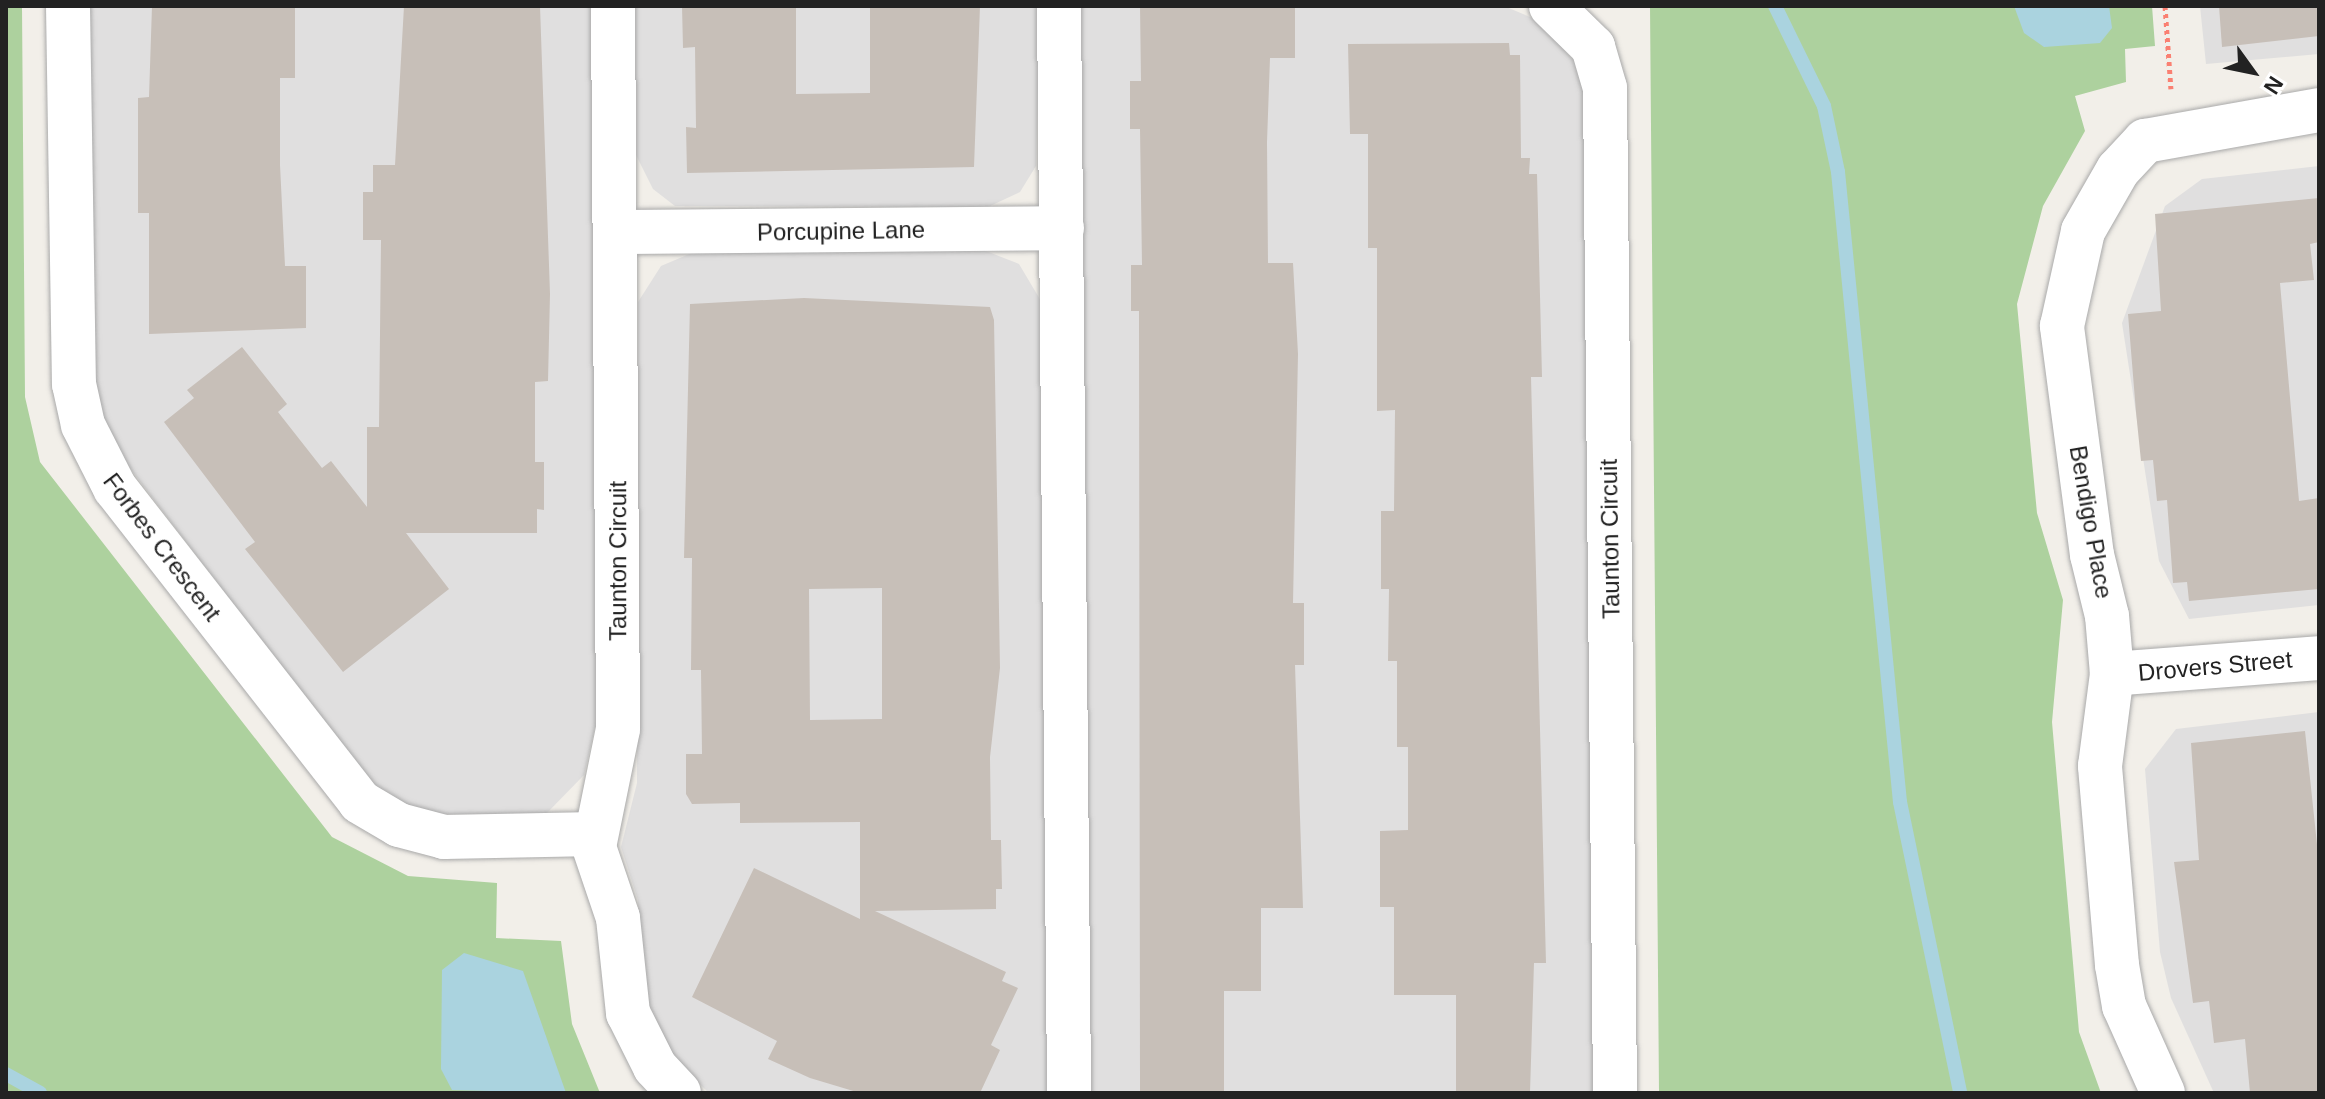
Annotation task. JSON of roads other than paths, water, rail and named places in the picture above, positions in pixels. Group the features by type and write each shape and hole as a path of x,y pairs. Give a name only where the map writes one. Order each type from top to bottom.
{"street":[{"name":"Forbes Crescent","path":"68,6 74,384 83,425 115,488 360,802 399,825 444,837 596,834"},
{"name":"Taunton Circuit","path":"613,6 619,232 618,729 596,834 596,860 618,918 628,1013 655,1067 679,1093"},
{"path":"1059,6 1069,1093"},
{"name":"Taunton Circuit","path":"1551,6 1593,47 1605,88 1615,1093"},
{"name":"Bendigo Place","path":"2163,1093 2124,1006 2117,965 2100,766 2112,674 2062,326 2083,231 2118,170 2145,141 2174,133 2319,110"},
{"name":"Porcupine Lane","path":"619,232 1062,228"},
{"name":"Drovers Street","path":"2112,674 2319,658"}],"water":[{"path":"2014,6 2109,6 2112,28 2100,43 2044,47 2024,33"},
{"path":"464,953 523,971 566,1093 452,1090 441,1069 442,970"}],"waterway":[{"path":"1775,6 1824,106 1838,172 1900,802 1960,1093"},
{"path":"6,1074 40,1093"}]}
